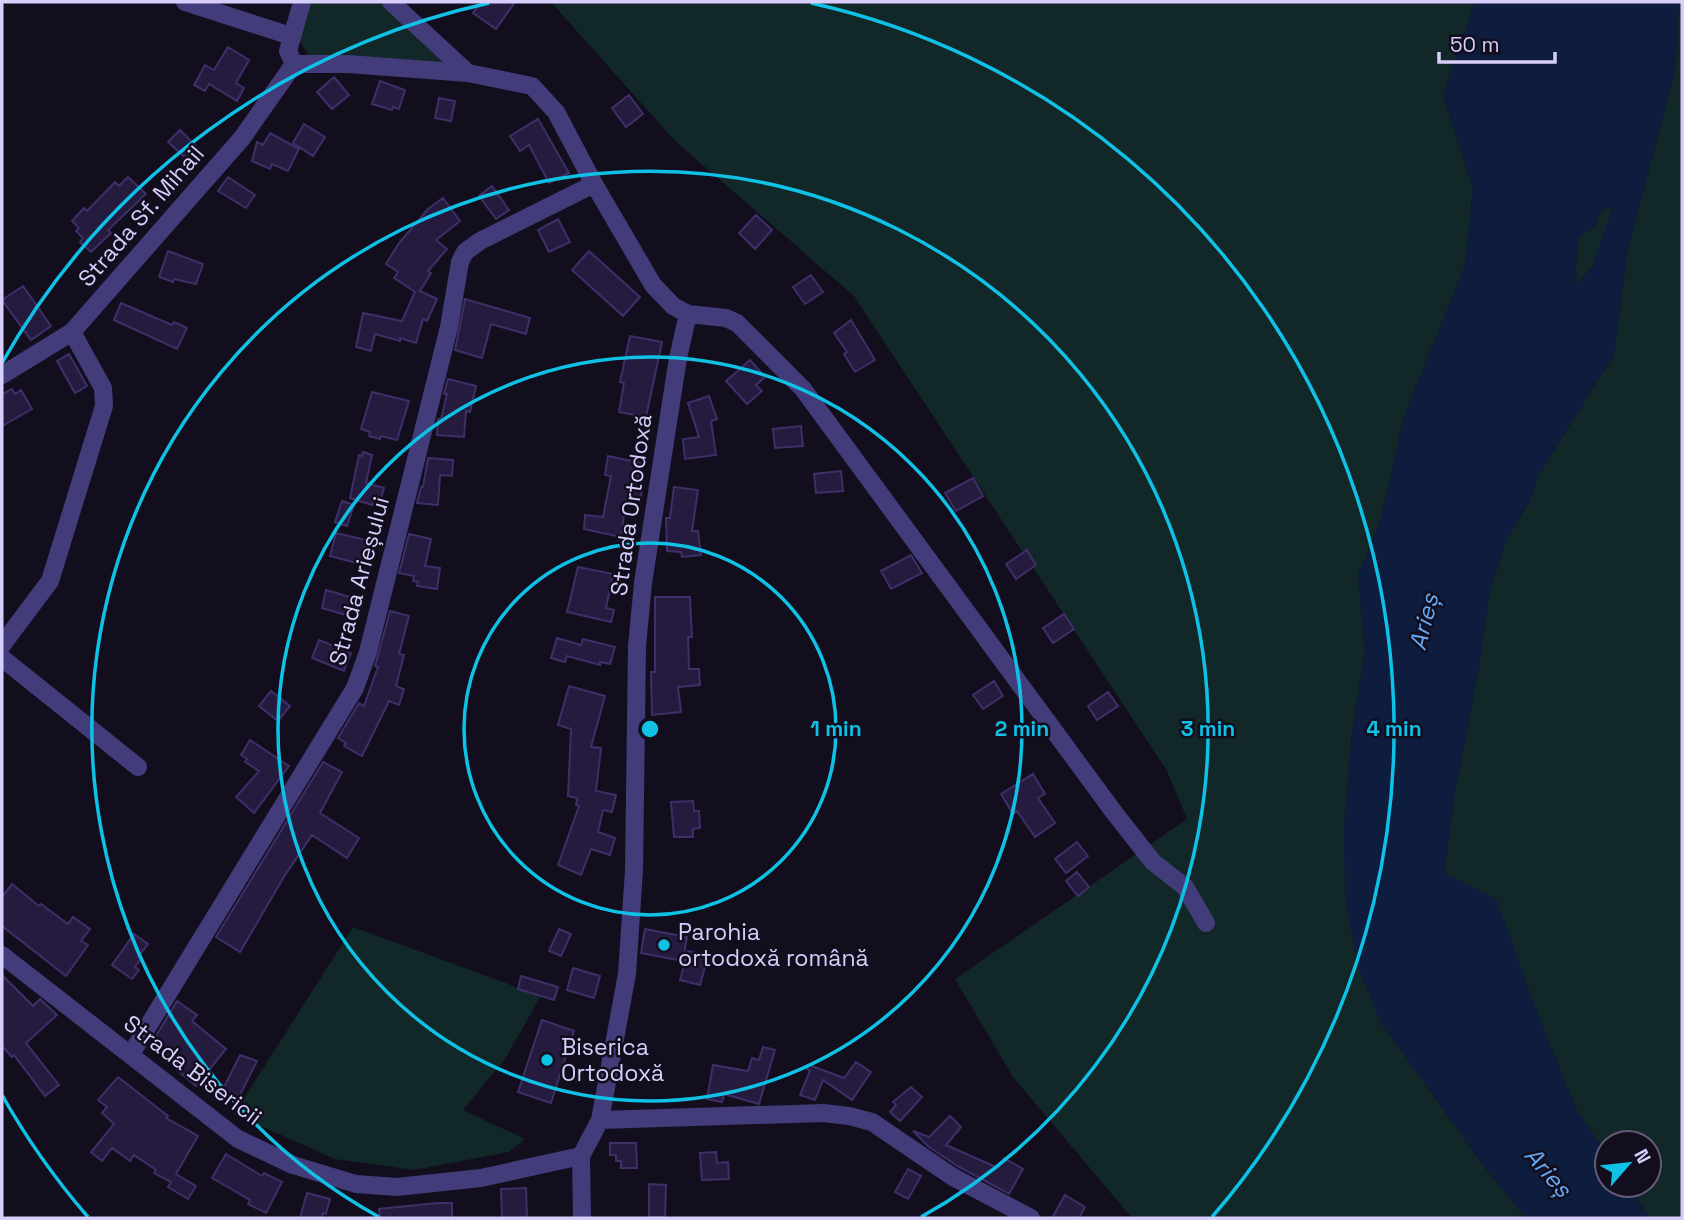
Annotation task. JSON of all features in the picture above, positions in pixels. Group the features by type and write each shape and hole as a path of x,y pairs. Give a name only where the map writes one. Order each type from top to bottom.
{"street":[{"path":"184,2 291,36"},
{"path":"302,2 288,51 294,64 348,64 468,73 532,86 556,112 653,285 673,306 688,314 726,318 737,323 803,389 1113,811 1153,863 1185,887 1206,923"},
{"path":"391,2 468,73"},
{"name":"Strada Sf. Mihail","path":"2,375 72,332 242,138 294,64"},
{"name":"Strada Arieșului","path":"131,1055 355,688 368,652 449,327 460,262 465,252 480,241 594,184"},
{"name":"Strada Ortodoxă","path":"582,1218 582,1156 600,1120 628,974 634,870 637,646 643,583 678,358 688,314"},
{"path":"2,645 50,581 104,406 103,388 72,332"},
{"path":"2,658 138,767"},
{"name":"Strada Bisericii","path":"2,955 238,1139 293,1165 356,1184 397,1187 481,1178 582,1156"},
{"path":"600,1120 823,1113 849,1116 872,1122 953,1177 1031,1218"}],"green space":[{"path":"310,2 380,2 452,67 310,57 297,38"},
{"path":"551,2 1475,2 1443,95 1473,188 1465,266 1404,417 1381,520 1358,575 1365,651 1352,734 1344,828 1380,1021 1486,1169 1526,1218 1132,1218 1013,1077 955,979 1187,819 1167,771 854,296 674,140"},
{"path":"1679,2 1682,2 1682,1218 1650,1218 1637,1199 1663,1199 1663,1129 1593,1129 1593,1134 1577,1111 1543,1028 1444,874 1454,798 1478,672 1490,590 1506,541 1529,502 1538,476 1614,354 1627,254 1675,69"},
{"path":"1614,206 1592,267 1575,286 1577,238 1594,227 1602,209"},
{"path":"353,927 541,996 505,1059 463,1110 525,1139 509,1152 414,1170 335,1159 234,1114"}],"water":[{"name":"Arieș","path":"1475,2 1679,2 1675,69 1627,254 1614,354 1538,476 1529,502 1506,541 1490,590 1478,672 1454,798 1444,873 1496,899 1543,1028 1577,1111 1593,1134 1593,1199 1637,1199 1650,1218 1526,1218 1486,1169 1380,1021 1359,970 1345,900 1344,828 1352,734 1365,651 1358,575 1381,520 1404,417 1465,266 1473,188 1443,95","holes":["1613,207 1592,267 1576,285 1577,238 1594,227 1602,209"]}],"building":[{"path":"481,2 515,2 496,29 473,13"},
{"path":"228,47 249,60 236,83 244,88 237,101 209,84 205,91 194,85 205,65 214,70"},
{"path":"334,77 349,95 332,109 317,92"},
{"path":"380,81 405,90 399,109 393,107 392,110 372,104"},
{"path":"629,95 643,114 626,127 612,108"},
{"path":"439,98 455,101 451,121 435,118"},
{"path":"538,119 569,173 549,183 529,145 520,151 510,136"},
{"path":"304,124 325,137 313,156 293,143"},
{"path":"180,130 200,150 189,161 168,142"},
{"path":"270,133 299,149 288,171 272,164 270,169 252,161 257,142 263,145"},
{"path":"128,177 146,194 108,230 111,233 91,252 80,242 83,238 72,221 84,208 87,211 115,182 119,186"},
{"path":"228,177 255,195 246,208 218,191"},
{"path":"492,186 509,210 496,219 479,196"},
{"path":"443,198 460,221 436,240 447,249 428,271 431,273 420,291 437,299 427,321 423,319 416,343 375,334 371,351 356,347 363,313 402,321 415,292 394,278 398,272 386,264 399,243 428,209"},
{"path":"756,215 772,230 755,249 739,233"},
{"path":"558,219 570,242 549,252 538,230"},
{"path":"168,251 203,264 196,284 174,279 173,282 159,277"},
{"path":"589,251 640,297 623,316 572,270"},
{"path":"811,275 823,292 805,304 793,287"},
{"path":"23,286 51,326 31,340 2,300"},
{"path":"465,299 530,318 526,334 491,324 482,358 455,350"},
{"path":"121,303 172,325 174,322 187,328 177,349 114,320"},
{"path":"851,320 875,360 855,372 844,354 847,352 834,333"},
{"path":"630,336 662,342 646,417 619,412 624,383 620,382"},
{"path":"69,354 87,386 75,393 57,361"},
{"path":"750,360 765,377 756,385 762,391 747,404 726,381"},
{"path":"448,379 476,386 470,412 466,411 464,437 437,435 438,419 441,419"},
{"path":"12,389 15,394 21,390 32,409 2,426 2,394"},
{"path":"372,392 409,401 397,440 369,436 370,432 361,429"},
{"path":"709,396 717,419 711,421 716,455 685,459 683,439 699,437 688,403"},
{"path":"801,426 803,446 775,448 773,429"},
{"path":"363,452 372,455 366,483 384,488 380,502 373,500 372,505 350,498 359,455 362,456"},
{"path":"608,456 641,463 637,483 643,484 640,502 626,500 621,537 584,529 585,515 603,517 611,476 605,475"},
{"path":"428,458 453,460 452,476 440,475 438,505 417,503"},
{"path":"841,471 843,491 816,493 814,474"},
{"path":"973,478 983,496 956,511 945,493"},
{"path":"674,487 698,490 692,531 698,531 701,555 682,557 681,552 667,551 666,518 670,518"},
{"path":"342,501 354,505 347,526 335,522"},
{"path":"336,533 366,540 360,564 330,556"},
{"path":"409,534 431,539 425,566 440,568 437,589 417,586 418,582 413,581 414,576 399,573"},
{"path":"1027,550 1036,565 1016,579 1006,564"},
{"path":"911,555 922,573 891,589 881,571"},
{"path":"578,567 613,574 606,608 614,610 611,622 567,612"},
{"path":"326,590 350,597 346,615 322,608"},
{"path":"655,597 690,597 692,637 688,637 689,669 699,669 700,685 678,687 681,712 652,715 651,672 655,672"},
{"path":"390,611 409,616 399,654 404,655 396,686 404,689 399,705 389,701 362,756 344,746 346,743 338,738 359,703 364,706 378,667 375,666"},
{"path":"1064,614 1074,629 1053,643 1043,628"},
{"path":"557,638 581,645 583,639 615,647 610,664 600,662 600,665 567,656 565,662 551,658"},
{"path":"319,640 351,653 344,671 312,658"},
{"path":"994,681 1003,696 983,709 973,695"},
{"path":"569,686 605,696 591,747 601,748 596,791 616,795 612,812 603,810 598,832 615,838 610,855 591,849 581,875 558,865 579,806 576,805 577,798 568,796 571,729 558,725"},
{"path":"271,691 290,706 278,721 259,706"},
{"path":"1108,692 1118,706 1097,720 1088,706"},
{"path":"250,740 289,766 254,813 236,797 259,771 245,762 247,759 241,755"},
{"path":"323,762 342,772 320,813 359,838 347,858 312,835 240,952 216,937"},
{"path":"1033,774 1045,794 1038,798 1055,823 1035,837 1017,811 1013,814 1001,794"},
{"path":"693,801 694,811 699,811 700,828 693,829 693,837 674,837 671,802"},
{"path":"1077,842 1088,856 1066,873 1055,859"},
{"path":"1077,872 1089,887 1078,896 1066,881"},
{"path":"12,884 39,906 41,904 68,924 73,917 90,929 81,941 88,945 66,976 2,926 2,897"},
{"path":"559,929 571,934 561,956 549,951"},
{"name":"Parohia ortodoxă română","path":"645,929 687,937 683,961 641,953"},
{"path":"134,934 148,944 138,957 141,959 135,967 139,970 132,979 112,965"},
{"path":"688,951 708,956 700,985 680,980"},
{"path":"573,968 600,976 594,998 567,990"},
{"path":"2,975 33,1006 40,999 57,1015 26,1043 59,1085 45,1096 14,1055 12,1057 2,1046"},
{"path":"521,976 558,987 554,1000 518,989"},
{"path":"177,1001 197,1015 192,1021 226,1049 196,1086 177,1070 180,1067 150,1046"},
{"name":"Biserica Ortodoxă","path":"542,1020 574,1031 551,1103 518,1092"},
{"path":"763,1047 775,1050 759,1104 724,1094 722,1102 707,1099 713,1065 748,1071 752,1058 759,1060"},
{"path":"240,1055 257,1061 237,1101 221,1093"},
{"path":"856,1062 871,1072 852,1100 823,1080 815,1100 800,1095 810,1071 807,1069 809,1065 844,1078"},
{"path":"118,1077 168,1116 166,1118 198,1136 176,1174 196,1186 188,1199 168,1187 171,1182 154,1173 156,1170 134,1155 130,1161 112,1148 102,1161 91,1152 114,1124 102,1113 107,1107 98,1100"},
{"path":"911,1087 922,1097 900,1121 890,1112 896,1105 893,1102"},
{"path":"950,1116 961,1127 946,1145 998,1168 1004,1158 1023,1169 1009,1194 959,1167 929,1147 913,1131 929,1137"},
{"path":"610,1143 636,1143 637,1168 621,1168 621,1161 616,1161 616,1155 610,1155"},
{"path":"716,1152 717,1163 728,1162 729,1179 702,1180 700,1153"},
{"path":"226,1154 262,1176 264,1173 282,1182 266,1213 248,1204 250,1200 212,1178"},
{"path":"908,1169 921,1176 908,1199 895,1192"},
{"path":"649,1184 666,1185 665,1217 649,1217"},
{"path":"526,1188 527,1218 502,1218 501,1189"},
{"path":"307,1193 330,1199 326,1214 323,1213 322,1218 300,1218"},
{"path":"1065,1195 1085,1207 1079,1218 1052,1218"},
{"path":"452,1203 452,1218 380,1218 379,1209"}],"place":[{"name":"Parohia ortodoxă română","path":"664,945"},
{"name":"Biserica Ortodoxă","path":"547,1060"}]}
